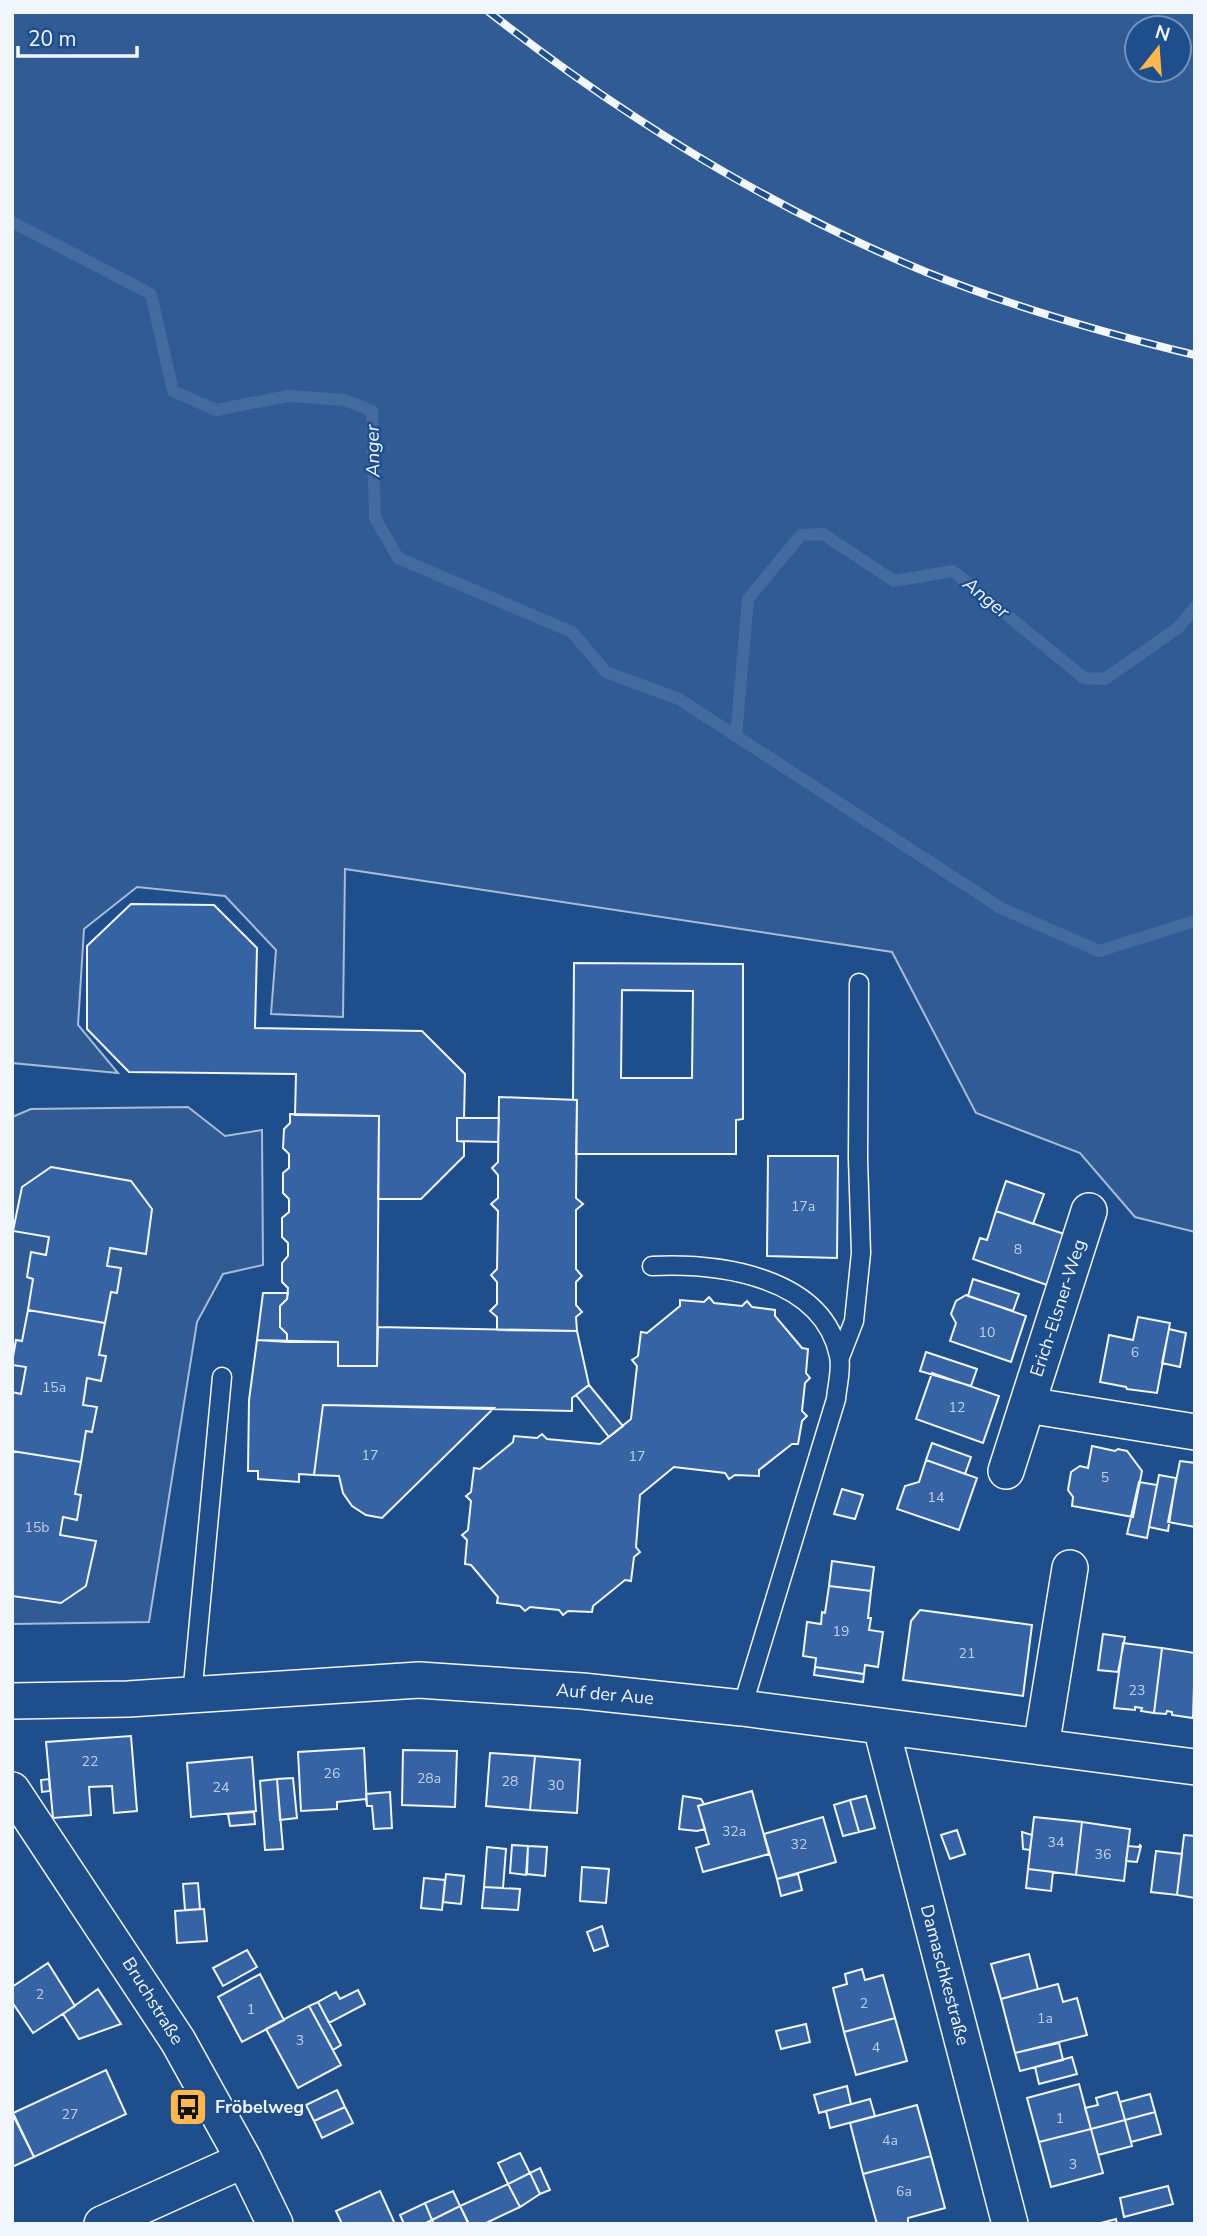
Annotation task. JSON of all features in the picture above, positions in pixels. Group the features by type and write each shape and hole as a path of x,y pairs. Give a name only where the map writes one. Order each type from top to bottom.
{"street":[{"name":"Erich-Elsner-Weg","path":"1006,1471 1090,1210"},
{"path":"1027,1405 1195,1432"},
{"path":"1041,1747 1070,1569"},
{"name":"Auf der Aue","path":"12,1701 192,1696 419,1681 582,1691 742,1708 1195,1767"},
{"name":"Damaschkestraße","path":"881,1727 1010,2224"},
{"name":"Bruchstraße","path":"12,1790 178,2041 244,2160 275,2224"},
{"path":"102,2224 244,2160"}],"lane":[{"path":"742,1708 836,1399 840,1357 854,1321 861,1253 858,1159 859,983"},
{"path":"652,1266 709,1268 753,1276 795,1293 826,1323 840,1357"},
{"path":"192,1696 222,1377"}],"shaded area":[{"path":"12,12 1195,12 1195,1232 1135,1217 1080,1153 976,1113 892,952 345,869 343,1017 271,1014 276,950 225,896 137,887 84,929 78,1025 118,1073 12,1063"},
{"path":"188,1107 225,1136 262,1130 263,1265 223,1274 197,1322 149,1622 12,1624 12,1117 31,1109"}],"building":[{"path":"131,904 214,905 257,948 255,1028 422,1031 465,1074 464,1118 457,1118 457,1141 464,1142 464,1156 421,1199 378,1199 379,1116 295,1115 296,1074 129,1072 87,1029 87,946"},
{"path":"574,963 743,964 743,1119 736,1120 736,1154 576,1154 577,1100 573,1100","holes":["622,990 693,991 692,1078 621,1078"]},
{"path":"499,1097 577,1100 576,1198 583,1204 576,1210 576,1269 582,1276 576,1282 576,1305 582,1312 576,1317 577,1331 497,1330 497,1317 490,1311 497,1304 497,1282 491,1275 497,1269 498,1211 491,1204 498,1198 498,1175 492,1168 498,1162"},
{"path":"290,1114 379,1116 377,1366 338,1366 338,1342 287,1342 287,1334 280,1327 280,1306 287,1299 288,1288 282,1282 282,1263 288,1256 288,1243 282,1237 282,1218 289,1212 289,1199 283,1193 283,1173 289,1168 289,1154 283,1148 284,1129 290,1123"},
{"path":"457,1118 499,1118 498,1142 457,1141"},
{"path":"768,1156 838,1156 837,1258 767,1256"},
{"path":"51,1167 131,1181 152,1209 146,1254 110,1248 107,1266 121,1268 117,1293 111,1292 105,1323 28,1310 33,1279 27,1277 31,1252 46,1255 49,1237 13,1231 22,1187"},
{"path":"1006,1181 1044,1194 1033,1224 996,1211"},
{"path":"996,1211 1064,1234 1047,1285 973,1259 980,1238 987,1240"},
{"path":"973,1279 1019,1294 1013,1311 968,1296"},
{"path":"263,1293 288,1293 287,1299 280,1306 280,1327 287,1334 287,1342 257,1340"},
{"path":"966,1295 1026,1316 1011,1362 950,1341 956,1323 951,1314 956,1301"},
{"path":"709,1297 714,1303 742,1306 747,1301 752,1307 775,1310 775,1316 802,1348 808,1349 806,1373 810,1378 805,1383 802,1411 807,1416 802,1421 798,1444 792,1444 759,1470 759,1476 735,1475 729,1479 725,1473 674,1467 640,1495 636,1547 640,1552 634,1557 631,1581 625,1580 593,1606 592,1612 568,1611 563,1615 559,1610 530,1607 525,1611 520,1606 497,1603 498,1597 471,1565 465,1564 467,1540 462,1535 468,1530 471,1501 466,1496 471,1492 474,1468 480,1469 513,1442 514,1436 537,1438 542,1434 547,1439 600,1444 631,1419 637,1366 632,1360 638,1356 641,1332 647,1333 680,1306 680,1300 704,1302"},
{"path":"28,1310 105,1323 99,1355 106,1356 101,1381 87,1378 83,1405 97,1407 92,1432 86,1431 81,1462 12,1451 12,1392 21,1394 26,1367 12,1365 12,1362 16,1340 22,1341"},
{"path":"1138,1317 1170,1323 1157,1393 1100,1382 1109,1335 1133,1340"},
{"path":"378,1327 577,1331 589,1385 572,1398 572,1411 323,1405 314,1475 299,1474 299,1482 258,1479 258,1471 248,1471 249,1400 257,1340 338,1342 338,1366 377,1366"},
{"path":"1169,1329 1186,1333 1180,1367 1162,1363"},
{"path":"926,1352 977,1369 971,1386 920,1371"},
{"path":"932,1373 999,1396 983,1443 916,1419"},
{"path":"589,1385 623,1426 609,1437 576,1395"},
{"path":"323,1405 494,1408 382,1518 366,1515 352,1506 343,1493 339,1476 314,1475"},
{"path":"932,1443 971,1457 965,1474 926,1460"},
{"path":"1092,1446 1127,1451 1142,1471 1133,1517 1072,1506 1073,1497 1068,1490 1071,1472 1080,1466 1088,1468"},
{"path":"12,1451 81,1462 75,1494 81,1495 77,1520 63,1517 60,1535 96,1541 86,1586 61,1603 12,1596"},
{"path":"926,1460 977,1478 959,1530 897,1509 905,1486 919,1482"},
{"path":"1180,1461 1195,1463 1195,1527 1168,1522"},
{"path":"1159,1475 1176,1478 1168,1531 1149,1527"},
{"path":"1139,1482 1157,1485 1147,1538 1127,1534"},
{"path":"842,1489 863,1495 855,1519 834,1514"},
{"path":"832,1561 874,1567 871,1591 829,1586"},
{"path":"829,1586 871,1591 869,1630 883,1632 878,1667 865,1665 864,1674 815,1667 816,1658 803,1656 807,1622 821,1624"},
{"path":"920,1610 1032,1625 1023,1696 903,1680 911,1621"},
{"path":"1103,1634 1125,1637 1118,1672 1098,1670"},
{"path":"1123,1643 1162,1648 1154,1713 1135,1707 1135,1710 1114,1708"},
{"path":"1162,1648 1195,1653 1193,1718 1172,1715 1172,1712 1167,1711 1166,1714 1154,1713"},
{"path":"815,1667 864,1674 863,1682 814,1675"},
{"path":"131,1736 137,1811 114,1813 112,1786 89,1787 91,1815 53,1818 46,1742"},
{"path":"364,1748 367,1806 366,1799 337,1802 337,1809 301,1811 298,1752"},
{"path":"403,1750 457,1751 455,1807 402,1805"},
{"path":"490,1753 535,1756 530,1810 486,1806"},
{"path":"535,1756 580,1760 577,1813 530,1810"},
{"path":"252,1757 256,1811 191,1817 187,1763"},
{"path":"293,1778 297,1818 280,1820 277,1779"},
{"path":"49,1779 50,1791 42,1792 41,1780"},
{"path":"277,1779 283,1849 265,1850 260,1781"},
{"path":"752,1791 769,1854 703,1872 696,1848 709,1844 698,1806"},
{"path":"390,1792 392,1828 374,1829 372,1806 367,1806 366,1794"},
{"path":"683,1796 701,1799 704,1804 698,1806 705,1829 679,1829"},
{"path":"866,1796 875,1828 859,1832 850,1800"},
{"path":"850,1800 859,1832 843,1836 834,1805"},
{"path":"254,1812 255,1824 230,1826 228,1814"},
{"path":"823,1817 836,1862 777,1879 764,1834"},
{"path":"1034,1817 1082,1822 1076,1875 1028,1869"},
{"path":"1082,1822 1130,1829 1124,1881 1076,1875"},
{"path":"957,1830 965,1854 950,1859 941,1835"},
{"path":"1022,1832 1032,1835 1030,1850 1023,1849"},
{"path":"1184,1835 1195,1836 1195,1898 1177,1895"},
{"path":"512,1845 528,1846 526,1875 510,1873"},
{"path":"1140,1845 1137,1862 1126,1861 1128,1846"},
{"path":"528,1846 547,1847 545,1876 527,1874"},
{"path":"487,1847 506,1849 503,1888 484,1887"},
{"path":"1156,1851 1182,1854 1177,1895 1151,1892"},
{"path":"582,1867 609,1869 606,1903 580,1901"},
{"path":"1028,1869 1053,1872 1051,1891 1026,1888"},
{"path":"446,1874 464,1876 461,1904 443,1902"},
{"path":"798,1874 802,1890 781,1896 777,1879"},
{"path":"424,1878 445,1880 442,1910 421,1908"},
{"path":"198,1883 200,1909 185,1910 183,1884"},
{"path":"484,1887 520,1889 518,1910 482,1908"},
{"path":"204,1909 207,1941 177,1943 175,1911"},
{"path":"602,1926 608,1946 594,1951 587,1932"},
{"path":"247,1950 257,1967 223,1986 213,1968"},
{"path":"1029,1954 1038,1989 1001,1999 991,1964"},
{"path":"48,1963 75,2006 33,2033 12,2002 12,1987"},
{"path":"862,1969 865,1980 883,1975 895,2018 844,2032 833,1988 847,1984 845,1974"},
{"path":"260,1974 284,2020 242,2042 218,1997"},
{"path":"1058,1984 1063,2002 1077,1998 1087,2035 1015,2053 1001,1999"},
{"path":"98,1989 121,2024 79,2039 63,2014"},
{"path":"358,1990 365,2004 329,2023 318,2002 336,1992 340,1999"},
{"path":"318,2002 341,2045 333,2050 309,2006"},
{"path":"309,2006 341,2065 298,2088 266,2029"},
{"path":"895,2018 907,2061 856,2075 844,2032"},
{"path":"806,2024 810,2042 781,2049 776,2031"},
{"path":"1059,2043 1063,2060 1020,2071 1015,2053"},
{"path":"1072,2057 1077,2074 1039,2084 1035,2067"},
{"path":"106,2070 126,2114 34,2157 13,2113"},
{"path":"1079,2084 1091,2129 1039,2142 1027,2098"},
{"path":"847,2086 851,2104 819,2113 814,2095"},
{"path":"337,2090 345,2107 314,2121 306,2105"},
{"path":"1117,2092 1125,2120 1091,2129 1085,2108 1098,2105 1096,2098"},
{"path":"1150,2094 1155,2112 1125,2120 1120,2102"},
{"path":"870,2099 875,2116 830,2128 826,2111"},
{"path":"917,2105 931,2156 863,2174 850,2123"},
{"path":"345,2107 353,2123 322,2138 314,2121"},
{"path":"1155,2112 1161,2134 1131,2142 1125,2120"},
{"path":"12,2113 34,2157 12,2167"},
{"path":"1125,2120 1132,2146 1098,2155 1091,2129"},
{"path":"1091,2129 1103,2173 1051,2187 1039,2142"},
{"path":"520,2153 530,2173 508,2184 498,2163"},
{"path":"931,2156 945,2208 908,2218 908,2224 877,2224 863,2174"},
{"path":"540,2168 550,2190 540,2194 530,2173"},
{"path":"530,2173 540,2194 520,2207 508,2184"},
{"path":"508,2184 520,2207 484,2224 469,2224 460,2206"},
{"path":"1168,2186 1173,2204 1124,2217 1120,2198"},
{"path":"380,2191 395,2224 342,2224 336,2211"},
{"path":"453,2191 460,2206 432,2220 425,2203"},
{"path":"425,2203 432,2220 424,2224 404,2224 400,2215"},
{"path":"460,2206 468,2223 434,2224 432,2220"},
{"path":"1116,2219 1117,2224 1097,2224"}],"waterway":[{"name":"Anger","path":"12,222 151,294 173,391 216,410 288,396 345,400 372,411 375,518 398,558 572,632 606,672 679,699 1001,908 1099,951 1195,921"},
{"name":"Anger","path":"736,737 748,599 801,535 823,534 894,581 953,571 1084,678 1105,679 1179,627 1195,607"}],"railway":[{"path":"489,12 644,123 698,157 810,219 926,272 992,297 1195,355"}],"place":[{"name":"Fröbelweg","path":"188,2107"}]}
